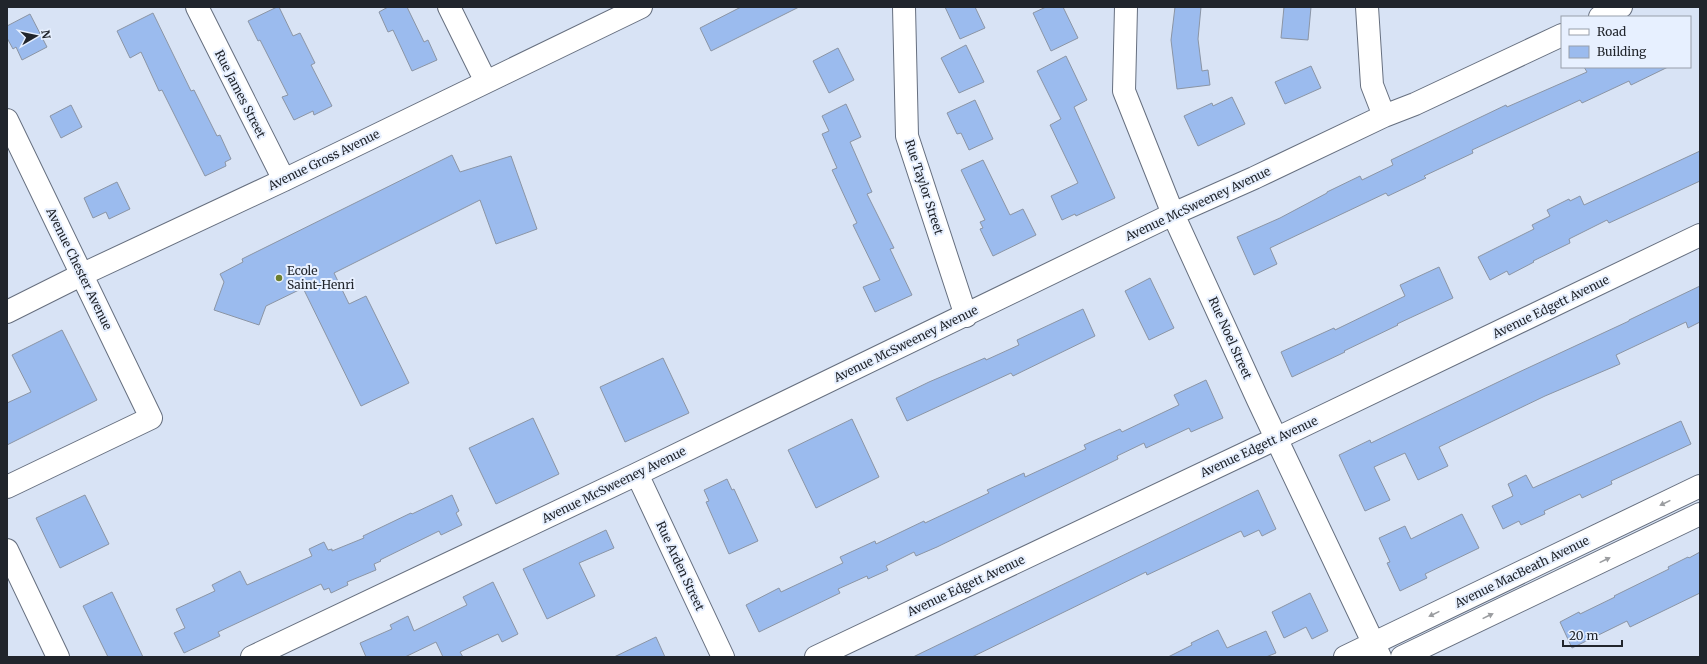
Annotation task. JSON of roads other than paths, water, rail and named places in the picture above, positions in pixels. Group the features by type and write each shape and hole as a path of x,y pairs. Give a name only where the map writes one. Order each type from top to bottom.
{"street":[{"name":"Rue James Street","path":"197,7 284,180"},
{"path":"449,7 486,82"},
{"name":"Avenue Gross Avenue","path":"7,312 81,275 284,180 641,7"},
{"name":"Rue Taylor Street","path":"904,7 907,136 966,316"},
{"name":"Rue Noel Street","path":"1126,7 1124,91 1174,214 1377,650"},
{"path":"1367,7 1372,85 1384,116"},
{"path":"1602,16 1621,7"},
{"name":"Avenue McSweeney Avenue","path":"252,657 966,316 1174,214 1561,35"},
{"name":"Avenue Chester Avenue","path":"7,120 151,418 7,487"},
{"name":"Avenue Edgett Avenue","path":"816,657 1700,235"},
{"name":"Rue Arden Street","path":"637,474 723,657"},
{"name":"Avenue MacBeath Avenue","path":"1345,657 1377,650 1700,486"},
{"name":"Avenue MacBeath Avenue","path":"1402,657 1700,514"},
{"path":"7,550 58,657"}],"place":[{"name":"Ecole Saint-Henri","path":"279,278"}]}
